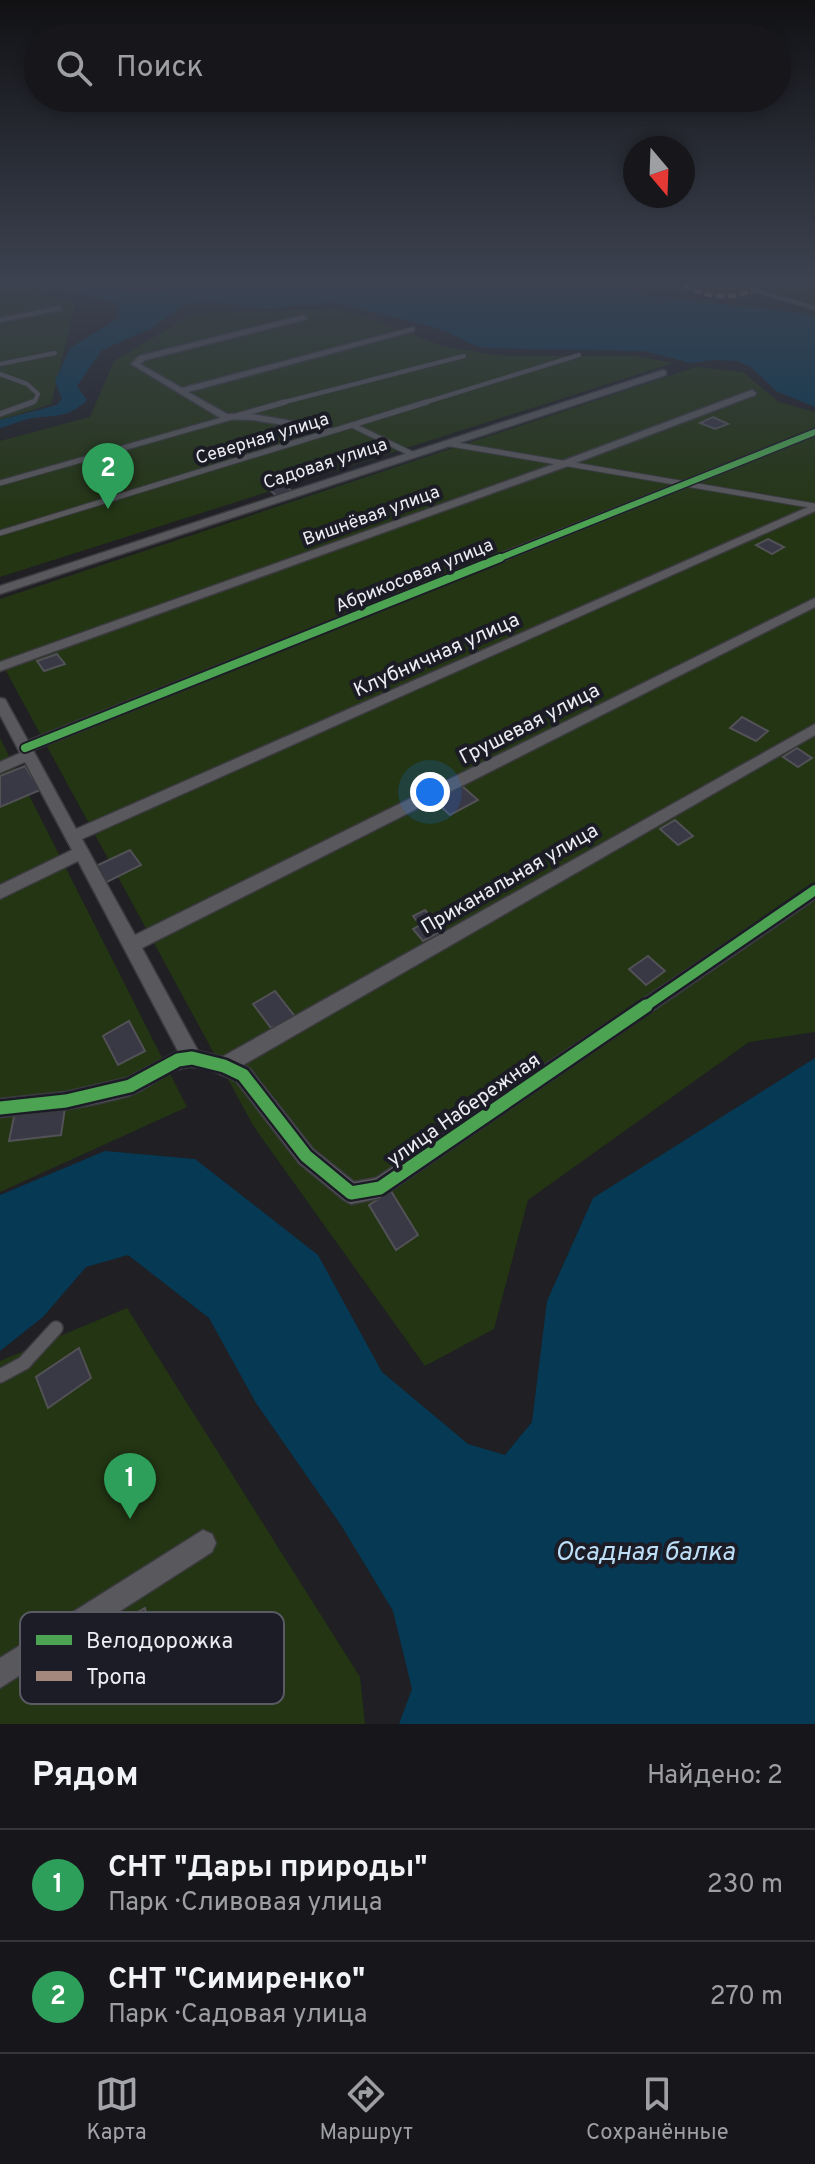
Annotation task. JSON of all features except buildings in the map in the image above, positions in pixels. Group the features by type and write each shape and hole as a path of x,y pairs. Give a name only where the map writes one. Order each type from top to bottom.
{"street":[{"path":"140,359 135,364 225,417 253,417 330,431"},
{"path":"180,391 298,359"},
{"name":"Садовая улица","path":"0,590 663,373"},
{"name":"Вишнёвая улица","path":"0,667 752,393"},
{"name":"Абрикосовая улица","path":"0,768 27,752 815,432"},
{"name":"Клубничная улица","path":"77,845 815,507"},
{"name":"Грушевая улица","path":"131,945 815,602"},
{"path":"0,702 192,1058 178,1060 130,1086 66,1101 0,1108"},
{"name":"Приканальная улица","path":"224,1066 815,729"},
{"path":"0,893 77,845"},
{"name":"улица Набережная","path":"192,1058 224,1066 243,1075 306,1156 351,1193 380,1188 815,890"},
{"path":"96,1612 203,1543"},
{"path":"0,1674 20,1661"}],"lane":[{"path":"0,364 23,359"},
{"path":"0,483 225,417 450,359"},
{"name":"Северная улица","path":"0,533 565,359"},
{"path":"0,374 27,384 38,394 35,401 0,414"},
{"path":"352,425 414,455"},
{"path":"451,444 815,507"},
{"path":"0,1376 24,1363 56,1328"}],"green space":[{"path":"0,359 62,359 51,404 0,420"},
{"path":"654,359 674,363 0,577 0,441 90,417 114,361"},
{"path":"696,367 743,372 779,402 815,412 815,1032 749,1042 528,1200 494,1329 425,1366 254,1127 0,660 0,599"},
{"path":"0,738 187,1107 0,1192"},
{"path":"127,1308 360,1677 365,1724 0,1724 0,1361"}],"water":[{"path":"65,359 95,359 77,386 87,400 74,410 0,428 0,420 57,405 62,399 55,381"},
{"path":"677,359 815,359 815,407 776,391 752,368 738,361 691,363"},
{"name":"Осадная балка","path":"815,1058 815,1724 399,1724 412,1689 393,1611 341,1525 256,1403 209,1318 128,1255 86,1267 43,1317 0,1351 0,1195 105,1151 195,1159 318,1255 382,1372 468,1444 505,1455 532,1422 547,1301 593,1198"}],"cycle path":[{"path":"25,748 815,432"},
{"path":"0,1108 66,1101 130,1086 178,1060 192,1058 224,1066 243,1075 306,1156 351,1193 380,1188 815,890"}],"place":[{"name":"СНТ \"Симиренко\"","path":"108,509"},
{"name":"СНТ \"Дары природы\"","path":"130,1519"}]}
